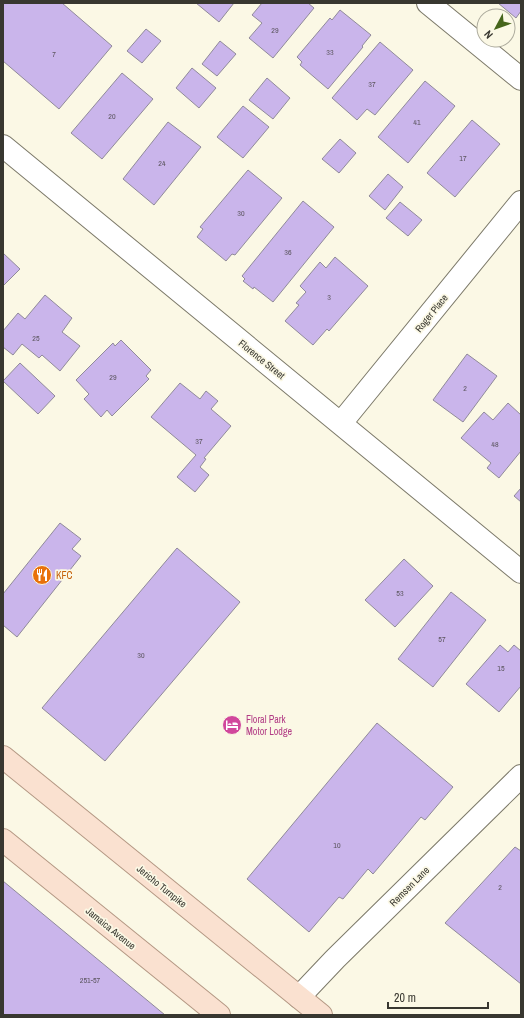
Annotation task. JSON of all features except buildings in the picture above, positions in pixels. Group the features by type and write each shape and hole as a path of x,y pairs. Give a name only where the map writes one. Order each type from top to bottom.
{"main road":[{"name":"Jericho Turnpike","path":"3,757 320,1015"},
{"name":"Jamaica Avenue","path":"3,840 219,1015"}],"street":[{"path":"428,3 521,79"},
{"name":"Florence Street","path":"3,146 521,572"},
{"name":"Roger Place","path":"341,423 521,202"},
{"name":"Remsen Lane","path":"299,997 345,949 521,776"}],"place":[{"name":"KFC","path":"42,575"},
{"name":"Floral Park Motor Lodge","path":"232,725"}]}
